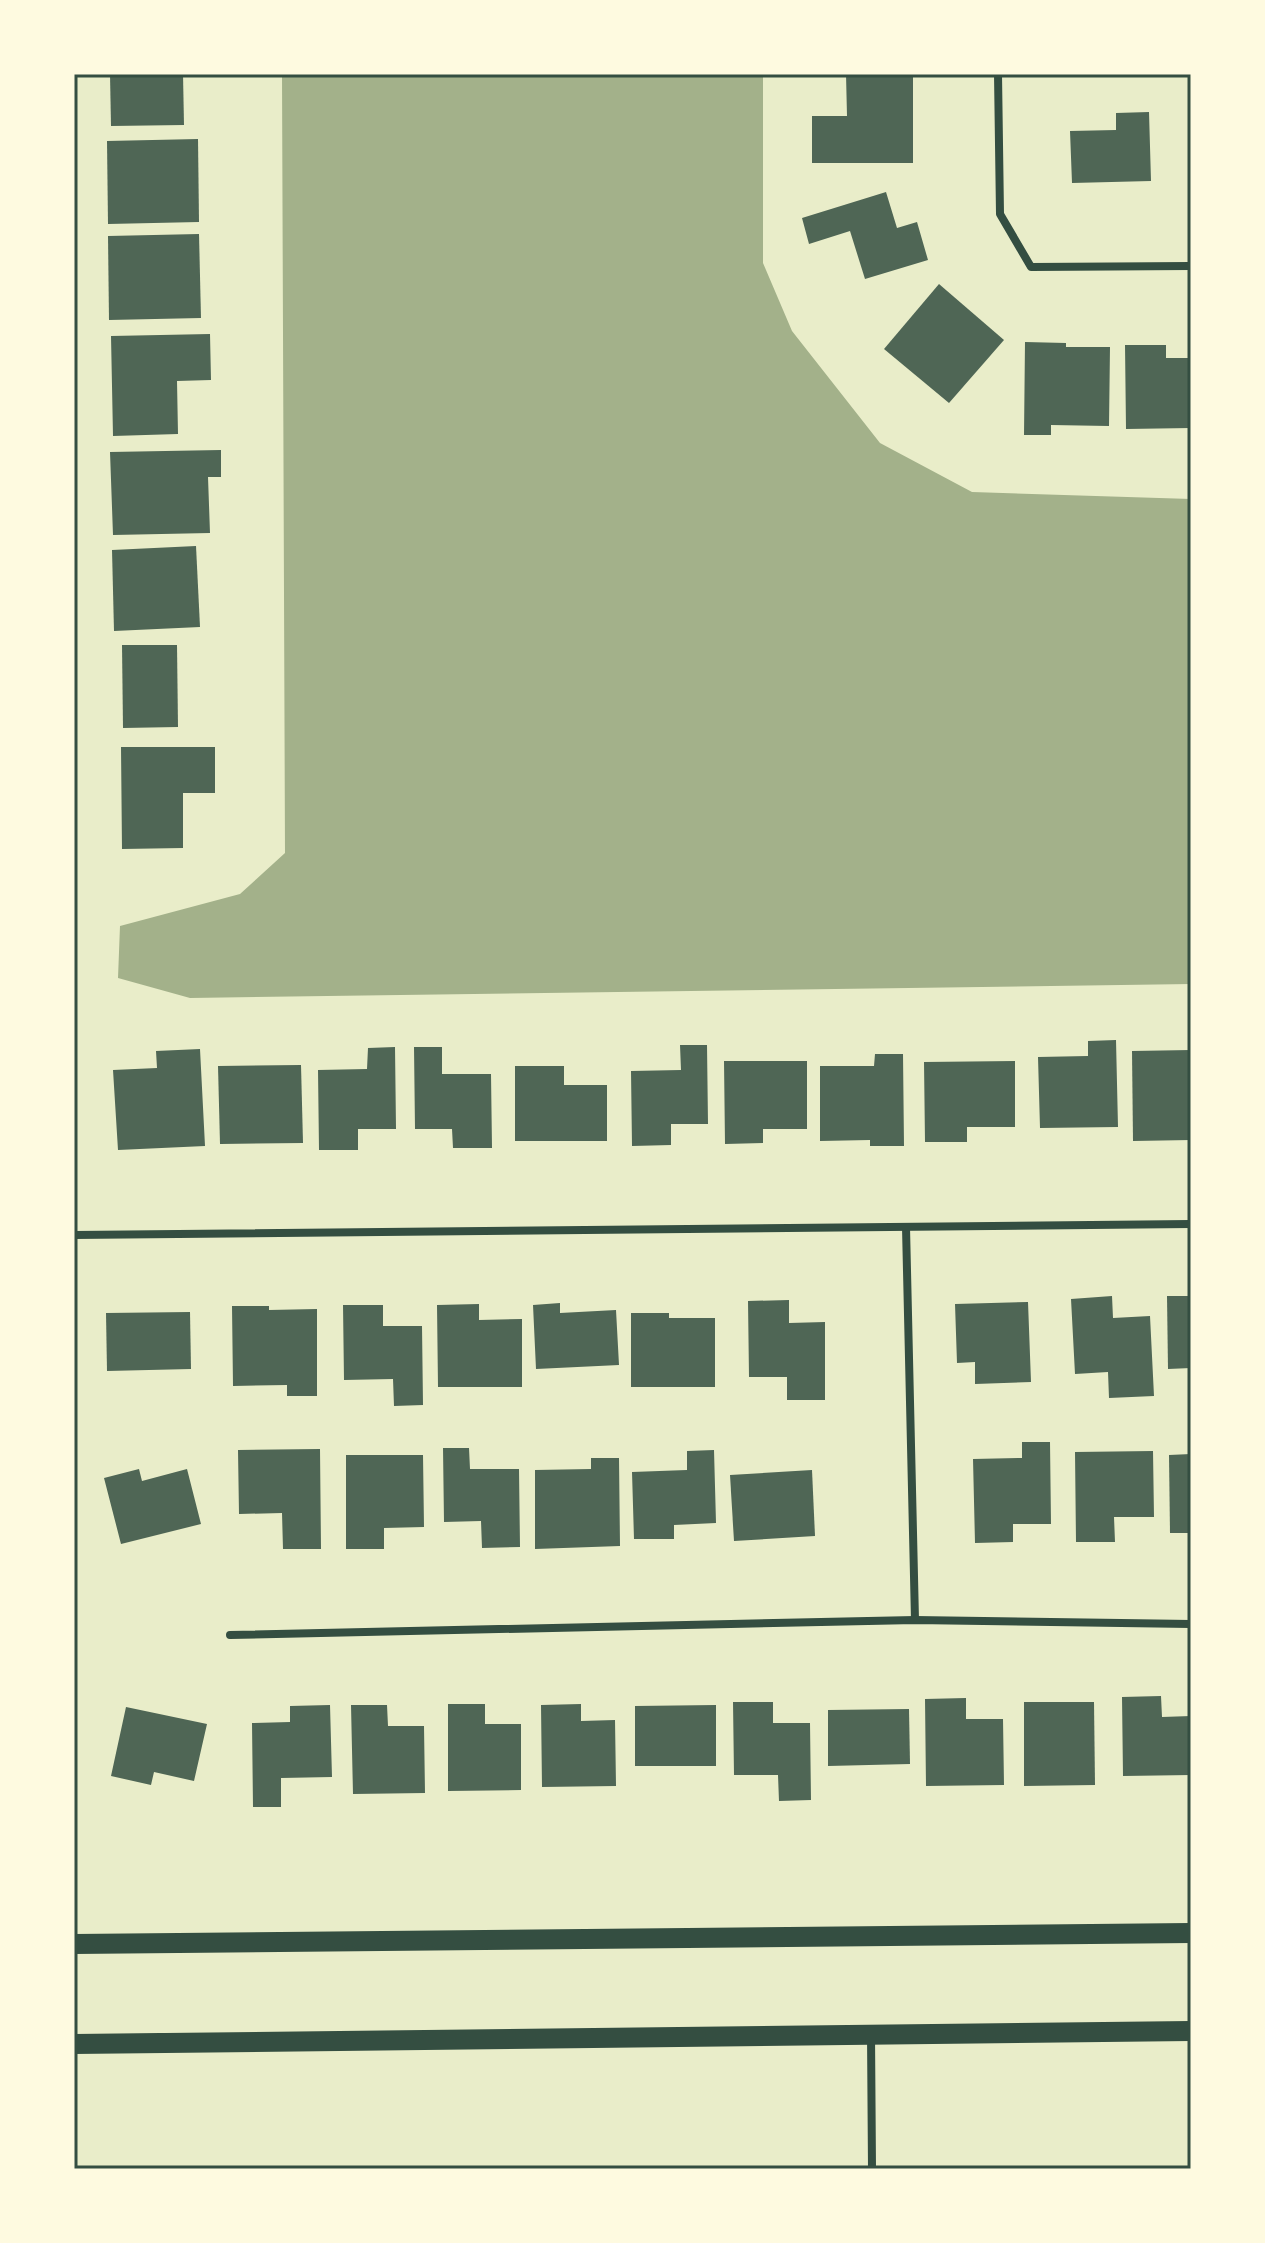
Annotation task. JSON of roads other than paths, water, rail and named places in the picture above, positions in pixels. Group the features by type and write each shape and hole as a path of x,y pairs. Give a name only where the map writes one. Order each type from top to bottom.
{"main road":[{"path":"74,1944 1191,1933"},
{"path":"74,2044 1191,2031"}],"street":[{"path":"998,74 1000,214 1031,267 1191,266"},
{"path":"74,1235 1191,1224"},
{"path":"906,1227 915,1620"},
{"path":"230,1635 915,1620 1191,1624"},
{"path":"871,2034 872,2169"}]}
